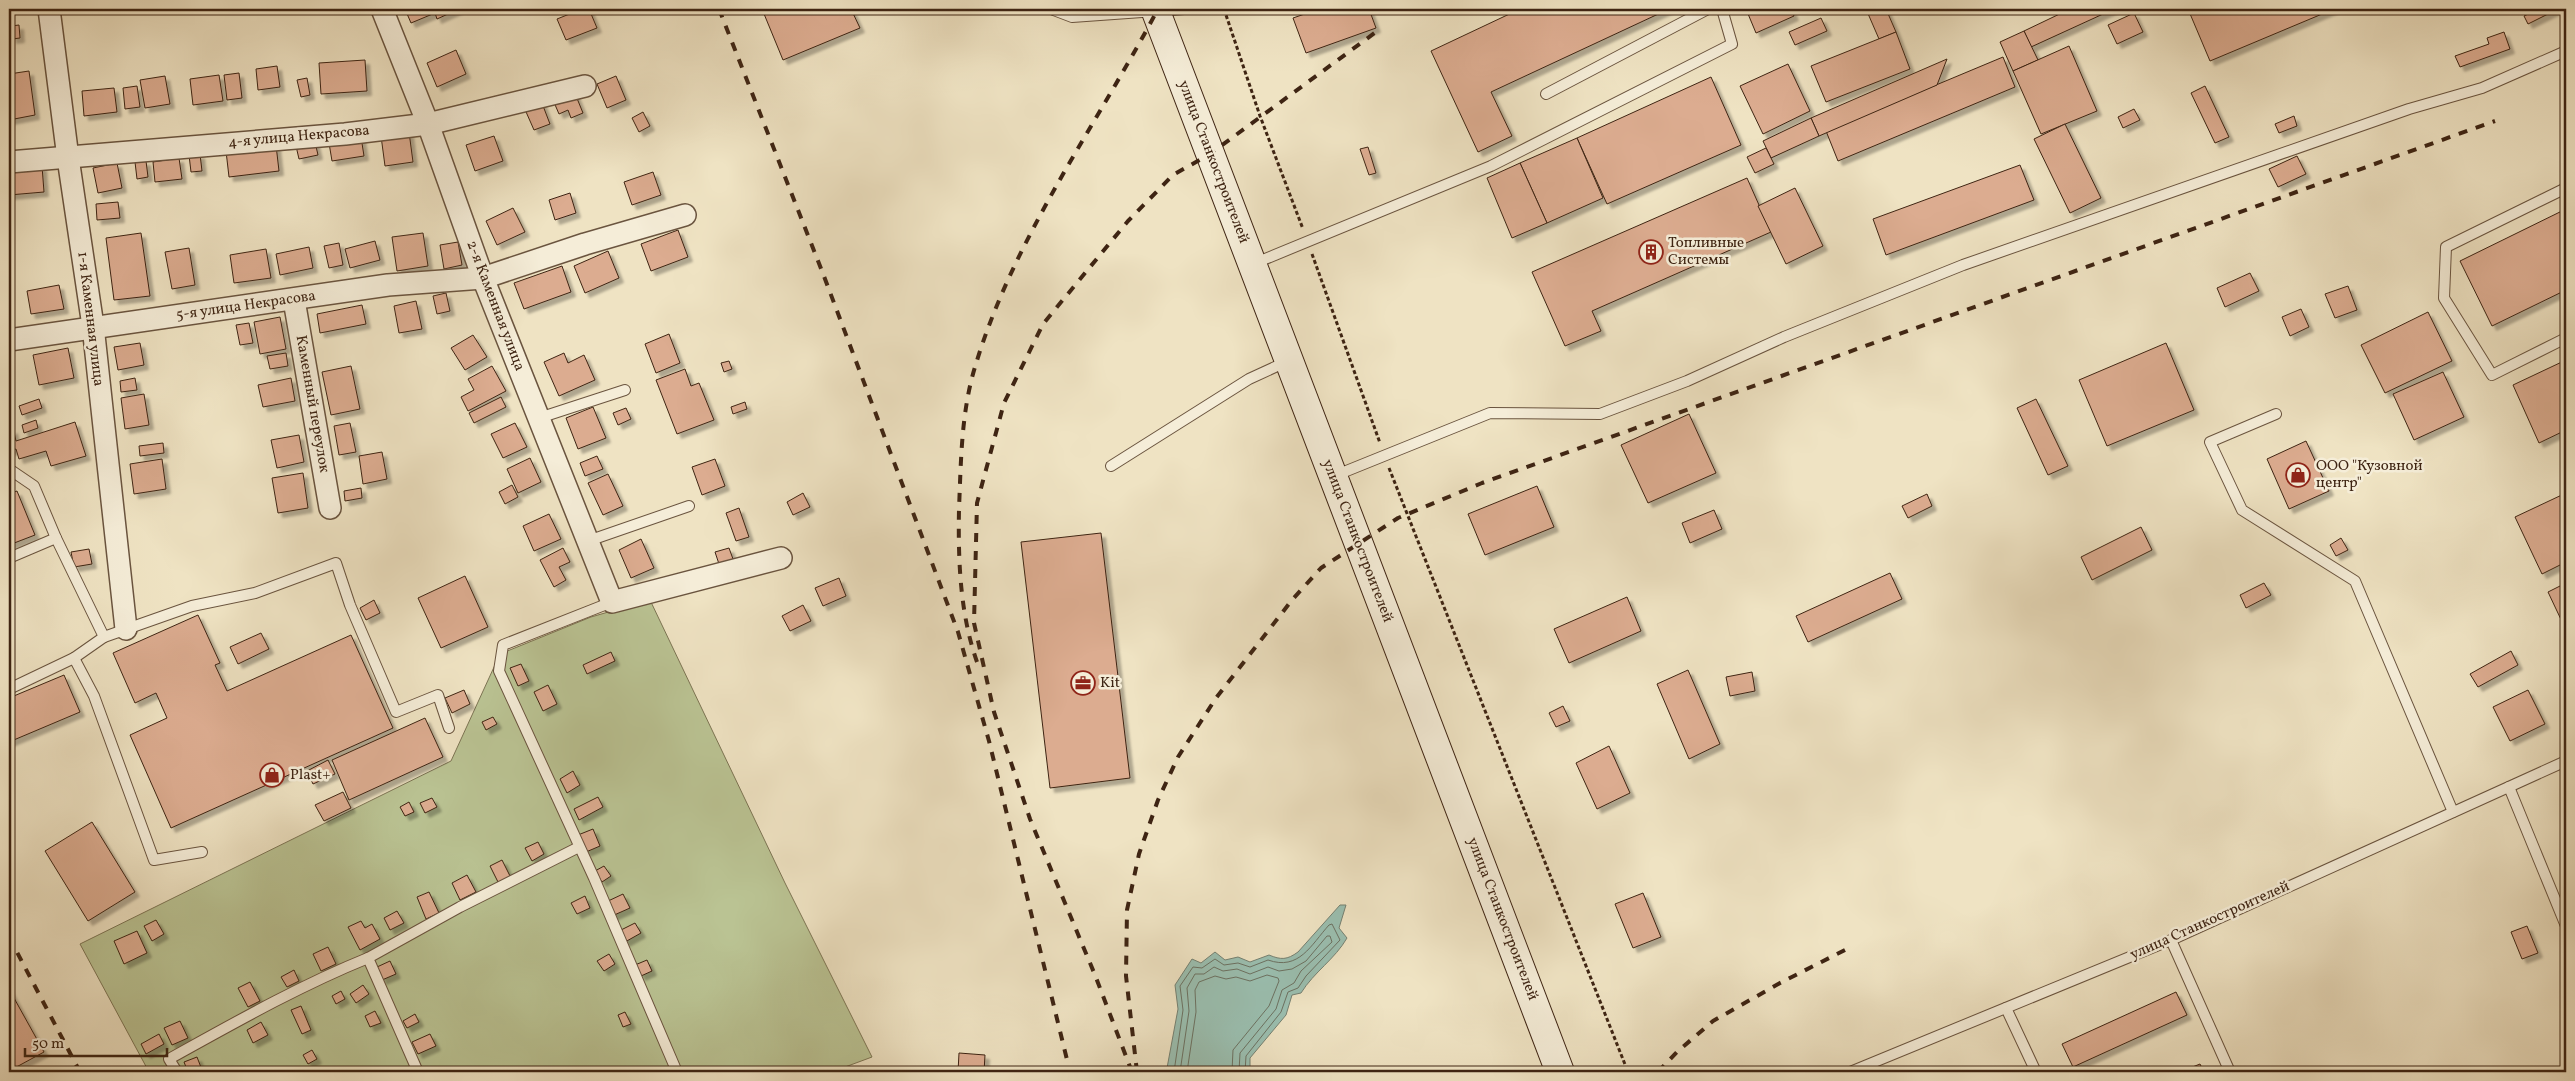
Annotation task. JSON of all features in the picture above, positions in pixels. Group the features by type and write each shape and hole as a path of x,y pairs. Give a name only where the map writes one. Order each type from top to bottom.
{"main road":[{"name":"улица Станкостроителей","path":"1156,10 1560,1072"}],"street":[{"name":"1-я Каменная улица","path":"49,9 68,158 93,326 126,630"},
{"name":"2-я Каменная улица","path":"382,9 428,124 483,278 612,602"},
{"name":"4-я улица Некрасова","path":"9,162 345,134 428,124 584,86"},
{"name":"5-я улица Некрасова","path":"9,340 93,326 294,300 388,285 483,278 585,244 686,215"},
{"name":"Каменный переулок","path":"294,300 330,508"},
{"path":"612,602 781,558"}],"lane":[{"path":"1051,9 1072,17 1184,9"},
{"path":"1546,94 1708,9"},
{"path":"1252,264 1491,166 1732,44 1722,9"},
{"path":"1333,476 1490,413 1600,414 1687,382 1784,337 1963,265 2409,109 2482,88 2566,51"},
{"path":"2566,188 2446,247 2444,298 2492,375 2566,338"},
{"path":"1111,466 1250,379 1289,361"},
{"path":"539,418 625,390"},
{"path":"2276,414 2210,442 2242,510 2355,581 2453,812"},
{"path":"9,469 34,486 56,538 104,637"},
{"path":"588,541 689,506"},
{"path":"9,558 56,538"},
{"path":"9,689 74,658 104,637 192,606 256,593 336,563 350,605 396,712 438,695 449,728"},
{"path":"612,602 503,645 500,671 677,1072"},
{"path":"74,658 94,696 154,860 202,852"},
{"name":"улица Станкостроителей","path":"1850,1072 2170,940 2566,761"},
{"path":"2509,787 2566,926"},
{"path":"177,1072 169,1059 260,1009 334,971 368,958 460,907 579,847"},
{"path":"2170,940 2230,1072"},
{"path":"368,958 418,1072"},
{"path":"2006,1008 2036,1072"}],"path":[{"path":"1224,9 1260,116 1308,242 1384,455 1628,1072"}],"shaded area":[{"path":"650,600 785,883 872,1057 837,1070 837,1072 149,1072 80,944 451,761 500,654 591,617"}],"water":[{"path":"1340,905 1346,905 1339,928 1347,938 1301,993 1292,995 1286,1015 1250,1058 1250,1072 1170,1072 1167,1068 1178,1009 1175,985 1192,959 1201,963 1215,952 1225,960 1238,957 1250,962 1269,955 1277,958 1291,957 1298,952"}],"building":[{"path":"405,9 459,9 437,19 435,13 411,23"},
{"path":"582,9 589,9 597,28 566,40 557,19"},
{"path":"762,9 851,9 860,28 783,60"},
{"path":"1319,9 1369,9 1376,28 1306,53 1293,18"},
{"path":"1520,9 1669,9 1491,92 1512,136 1478,152 1431,51"},
{"path":"1746,9 1791,9 1794,16 1756,33"},
{"path":"1866,9 1886,9 1896,32 1879,39"},
{"path":"2070,9 2114,9 2031,47 2024,31"},
{"path":"2188,9 2334,9 2210,61"},
{"path":"2539,9 2558,9 2528,24 2524,16"},
{"path":"2134,13 2143,32 2117,44 2108,25"},
{"path":"1821,18 1827,31 1795,45 1789,32"},
{"path":"19,25 20,38 12,39 11,26"},
{"path":"2024,31 2038,60 2013,71 2000,42"},
{"path":"1896,32 1910,69 1826,102 1811,66"},
{"path":"2504,32 2510,49 2460,67 2455,56 2489,44 2487,38"},
{"path":"2069,46 2097,111 2041,134 2013,71"},
{"path":"456,50 466,74 437,87 427,63"},
{"path":"2003,57 2015,87 1838,161 1826,131"},
{"path":"1947,59 1937,85 1819,136 1811,118"},
{"path":"365,60 367,91 321,94 319,63"},
{"path":"1788,64 1810,111 1763,134 1740,86"},
{"path":"277,66 280,87 258,90 256,69"},
{"path":"29,71 35,115 9,120 9,74"},
{"path":"239,73 242,98 227,100 224,75"},
{"path":"219,75 223,101 193,105 190,79"},
{"path":"165,76 170,104 145,108 140,80"},
{"path":"616,76 626,100 607,108 597,84"},
{"path":"1711,77 1741,145 1607,204 1577,138"},
{"path":"307,78 310,95 301,97 297,80"},
{"path":"137,86 140,107 125,109 123,88"},
{"path":"2205,86 2229,137 2215,143 2191,93"},
{"path":"114,88 117,112 84,116 82,91"},
{"path":"574,91 583,113 571,118 568,110 559,114 553,100"},
{"path":"540,98 550,124 534,130 523,105"},
{"path":"2134,109 2140,120 2123,128 2118,117"},
{"path":"643,112 650,126 639,132 632,118"},
{"path":"2294,116 2297,126 2279,133 2275,124"},
{"path":"1811,118 1819,136 1771,158 1763,141"},
{"path":"2065,124 2101,198 2070,213 2034,139"},
{"path":"409,132 413,162 385,166 381,136"},
{"path":"494,136 503,161 475,171 466,145"},
{"path":"361,137 364,156 332,161 329,143"},
{"path":"1577,138 1603,198 1547,223 1520,163"},
{"path":"315,142 318,155 299,159 296,146"},
{"path":"276,145 279,171 229,177 226,151"},
{"path":"1368,147 1376,173 1369,175 1360,149"},
{"path":"1766,148 1774,164 1755,173 1747,157"},
{"path":"200,154 202,171 191,172 189,155"},
{"path":"2297,156 2306,174 2278,187 2269,169"},
{"path":"179,158 182,179 155,182 153,162"},
{"path":"146,161 148,177 137,179 135,162"},
{"path":"117,163 122,188 98,193 93,168"},
{"path":"1520,163 1547,223 1512,238 1487,178"},
{"path":"2020,165 2034,200 1886,255 1873,219"},
{"path":"42,166 44,192 9,195 9,169"},
{"path":"653,172 661,195 632,205 624,182"},
{"name":"Топливные Системы","path":"1747,178 1771,232 1592,311 1601,331 1565,346 1532,272"},
{"path":"1795,188 1823,246 1786,264 1758,206"},
{"path":"570,193 576,213 555,220 549,200"},
{"path":"118,202 120,218 97,220 96,204"},
{"path":"513,208 525,232 497,245 486,221"},
{"path":"2566,209 2566,290 2492,326 2460,261"},
{"path":"678,230 688,257 651,271 641,244"},
{"path":"141,233 150,296 114,300 106,238"},
{"path":"423,233 428,266 397,271 392,237"},
{"path":"375,241 380,260 350,268 345,249"},
{"path":"458,242 462,265 444,269 440,245"},
{"path":"339,243 343,265 329,268 324,246"},
{"path":"309,247 313,268 280,275 276,254"},
{"path":"189,248 195,285 172,289 165,252"},
{"path":"266,249 271,278 234,283 230,255"},
{"path":"608,251 619,278 585,293 574,266"},
{"path":"562,266 571,292 524,309 514,283"},
{"path":"2250,273 2259,291 2225,307 2217,288"},
{"path":"59,285 64,309 31,314 27,291"},
{"path":"2348,286 2357,310 2335,318 2325,294"},
{"path":"446,293 450,311 437,314 433,296"},
{"path":"416,301 422,329 399,333 394,306"},
{"path":"362,305 366,324 320,333 317,314"},
{"path":"2301,309 2309,327 2290,336 2282,317"},
{"path":"2428,312 2452,361 2385,393 2361,345"},
{"path":"280,317 286,349 260,354 254,322"},
{"path":"249,323 253,343 240,345 236,325"},
{"path":"669,334 680,363 656,373 645,344"},
{"path":"473,335 487,357 465,370 451,348"},
{"path":"140,343 144,365 118,370 114,347"},
{"path":"2166,343 2194,410 2107,446 2079,380"},
{"path":"68,348 74,378 39,385 33,355"},
{"path":"286,353 288,366 270,369 267,356"},
{"path":"564,353 568,363 584,355 595,380 559,396 544,362"},
{"path":"2566,360 2566,430 2539,443 2513,385"},
{"path":"729,361 732,369 724,372 721,363"},
{"path":"351,366 360,409 331,415 322,372"},
{"path":"492,366 506,391 468,411 461,397 474,390 468,379"},
{"path":"685,369 691,386 699,383 714,420 677,434 656,380"},
{"path":"2443,372 2464,417 2414,440 2393,394"},
{"path":"135,378 137,390 121,392 120,381"},
{"path":"291,378 295,401 263,407 258,385"},
{"path":"144,394 149,425 125,429 121,398"},
{"path":"501,397 506,407 474,423 469,413"},
{"path":"39,399 42,408 22,415 19,406"},
{"path":"2036,399 2068,466 2048,475 2017,408"},
{"path":"745,402 747,409 733,414 731,407"},
{"path":"593,407 606,438 578,449 566,418"},
{"path":"626,408 631,419 618,425 613,413"},
{"path":"1689,414 1716,473 1648,503 1621,445"},
{"path":"36,420 38,428 24,433 22,425"},
{"path":"75,422 86,456 51,466 46,451 19,459 16,449 9,451 9,431 13,429 16,441"},
{"path":"350,423 356,452 339,455 334,426"},
{"path":"515,423 527,447 503,458 491,434"},
{"path":"299,435 304,462 277,468 271,440"},
{"name":"ООО \"Кузовной центр\"","path":"2306,441 2329,491 2289,509 2267,459"},
{"path":"163,443 164,453 140,456 139,446"},
{"path":"382,452 387,479 363,484 359,456"},
{"path":"597,456 603,469 585,476 580,463"},
{"path":"530,458 541,482 518,493 507,469"},
{"path":"162,459 166,489 134,494 130,464"},
{"path":"715,459 725,486 702,495 692,467"},
{"path":"303,473 308,508 278,513 272,478"},
{"path":"608,474 623,506 603,515 588,483"},
{"path":"512,485 518,497 505,504 499,492"},
{"path":"1537,486 1554,527 1485,555 1468,514"},
{"path":"361,488 362,498 345,501 344,491"},
{"path":"17,491 35,535 9,545 9,494"},
{"path":"803,493 810,507 793,515 787,502"},
{"path":"2566,493 2566,562 2542,574 2515,517"},
{"path":"1927,494 1932,506 1908,518 1902,506"},
{"path":"739,508 749,537 736,541 726,513"},
{"path":"1714,510 1722,529 1690,543 1682,523"},
{"path":"549,514 561,539 534,551 523,526"},
{"path":"2141,527 2152,550 2092,580 2081,557"},
{"path":"1101,533 1130,778 1050,788 1021,542"},
{"path":"2341,538 2348,550 2336,556 2330,545"},
{"path":"641,539 654,568 631,578 619,550"},
{"path":"563,548 570,562 559,567 566,580 554,587 540,560"},
{"path":"729,548 733,559 719,564 715,552"},
{"path":"89,549 92,564 74,567 71,552"},
{"path":"1890,573 1902,599 1808,642 1796,616"},
{"path":"465,576 488,627 441,648 418,598"},
{"path":"839,578 846,596 823,606 815,588"},
{"path":"2264,583 2271,595 2246,608 2240,595"},
{"path":"2566,583 2566,627 2565,628 2548,592"},
{"path":"1627,597 1641,631 1569,663 1554,629"},
{"path":"374,600 380,613 366,620 360,608"},
{"path":"803,605 811,621 790,631 782,616"},
{"path":"198,615 220,663 215,665 227,691 351,635 393,728 171,828 130,735 167,718 156,693 135,703 113,653"},
{"path":"261,633 269,649 238,664 230,647"},
{"path":"2511,651 2518,665 2478,687 2470,674"},
{"path":"611,652 615,661 587,674 583,665"},
{"path":"521,664 529,681 518,686 510,668"},
{"path":"1688,670 1720,744 1689,759 1657,684"},
{"path":"1752,672 1755,691 1730,696 1726,677"},
{"path":"64,675 80,712 9,742 9,698"},
{"path":"548,685 557,704 543,711 534,692"},
{"path":"464,690 470,704 452,713 445,698"},
{"path":"2528,690 2545,724 2510,741 2493,707"},
{"path":"1563,706 1570,721 1556,727 1549,713"},
{"path":"493,717 497,724 486,730 482,722"},
{"path":"425,718 443,757 349,800 332,760"},
{"path":"1609,746 1630,793 1597,809 1576,763"},
{"path":"328,760 335,774 313,784 307,771"},
{"path":"573,771 580,785 567,793 560,779"},
{"path":"343,792 351,808 324,821 315,805"},
{"path":"598,797 603,807 579,820 574,809"},
{"path":"432,798 437,807 425,813 420,803"},
{"path":"409,802 414,812 405,816 400,807"},
{"path":"92,822 135,892 88,921 45,851"},
{"path":"593,829 600,846 586,852 578,835"},
{"path":"538,842 544,854 532,861 525,848"},
{"path":"502,860 511,878 499,884 490,866"},
{"path":"604,866 611,876 602,882 595,871"},
{"path":"467,875 476,892 460,900 452,883"},
{"path":"429,892 439,913 426,919 417,897"},
{"path":"1643,893 1661,937 1633,948 1615,904"},
{"path":"623,894 630,908 612,916 606,902"},
{"path":"585,896 590,908 577,914 571,903"},
{"path":"397,911 404,923 390,930 384,918"},
{"path":"156,920 164,934 152,941 144,926"},
{"path":"361,921 365,928 372,924 380,939 360,950 348,927"},
{"path":"635,923 641,933 625,942 619,931"},
{"path":"2527,926 2538,953 2522,959 2511,932"},
{"path":"137,931 147,953 124,964 114,941"},
{"path":"328,947 336,964 321,971 313,954"},
{"path":"609,954 615,964 604,971 597,961"},
{"path":"647,960 652,971 641,976 635,965"},
{"path":"390,961 396,974 382,980 377,967"},
{"path":"294,970 299,981 287,987 281,977"},
{"path":"250,982 260,1001 248,1007 238,988"},
{"path":"363,985 369,994 356,1003 350,994"},
{"path":"9,989 44,1052 9,1071"},
{"path":"341,991 345,999 336,1004 332,996"},
{"path":"2176,992 2187,1015 2073,1067 2062,1044"},
{"path":"301,1006 311,1030 302,1034 291,1010"},
{"path":"375,1011 381,1023 370,1027 365,1016"},
{"path":"625,1012 631,1024 623,1027 618,1015"},
{"path":"415,1014 419,1022 407,1028 403,1021"},
{"path":"180,1021 188,1038 172,1045 164,1028"},
{"path":"261,1022 268,1035 253,1043 247,1030"},
{"path":"159,1034 164,1044 146,1054 141,1044"},
{"path":"430,1034 436,1046 418,1054 412,1042"},
{"path":"312,1050 317,1059 308,1064 303,1055"},
{"path":"959,1053 985,1055 984,1072 958,1072"},
{"path":"197,1057 202,1070 188,1072 184,1062"},
{"path":"2200,1064 2204,1072 2180,1072"}],"railway":[{"path":"719,9 822,271 958,632 989,741 1070,1072"},
{"path":"977,662 971,644 961,587 959,528 962,438 970,384 991,320 1033,228 1158,9"},
{"path":"1132,1072 1095,975 1030,819 994,712 974,623 977,503 1004,403 1043,324 1128,221 1173,175 1210,154 1380,29"},
{"path":"1137,1072 1126,976 1127,910 1139,854 1158,800 1178,757 1216,698 1292,600 1321,568 1398,518 1482,483 2495,121"},
{"path":"9,937 80,1072"},
{"path":"1658,1072 1677,1052 1713,1021 1780,983 1845,950"}],"place":[{"name":"Топливные Системы","path":"1651,252"},
{"name":"ООО \"Кузовной центр\"","path":"2298,475"},
{"name":"Kit","path":"1083,683"},
{"name":"Plast+","path":"272,775"}]}
